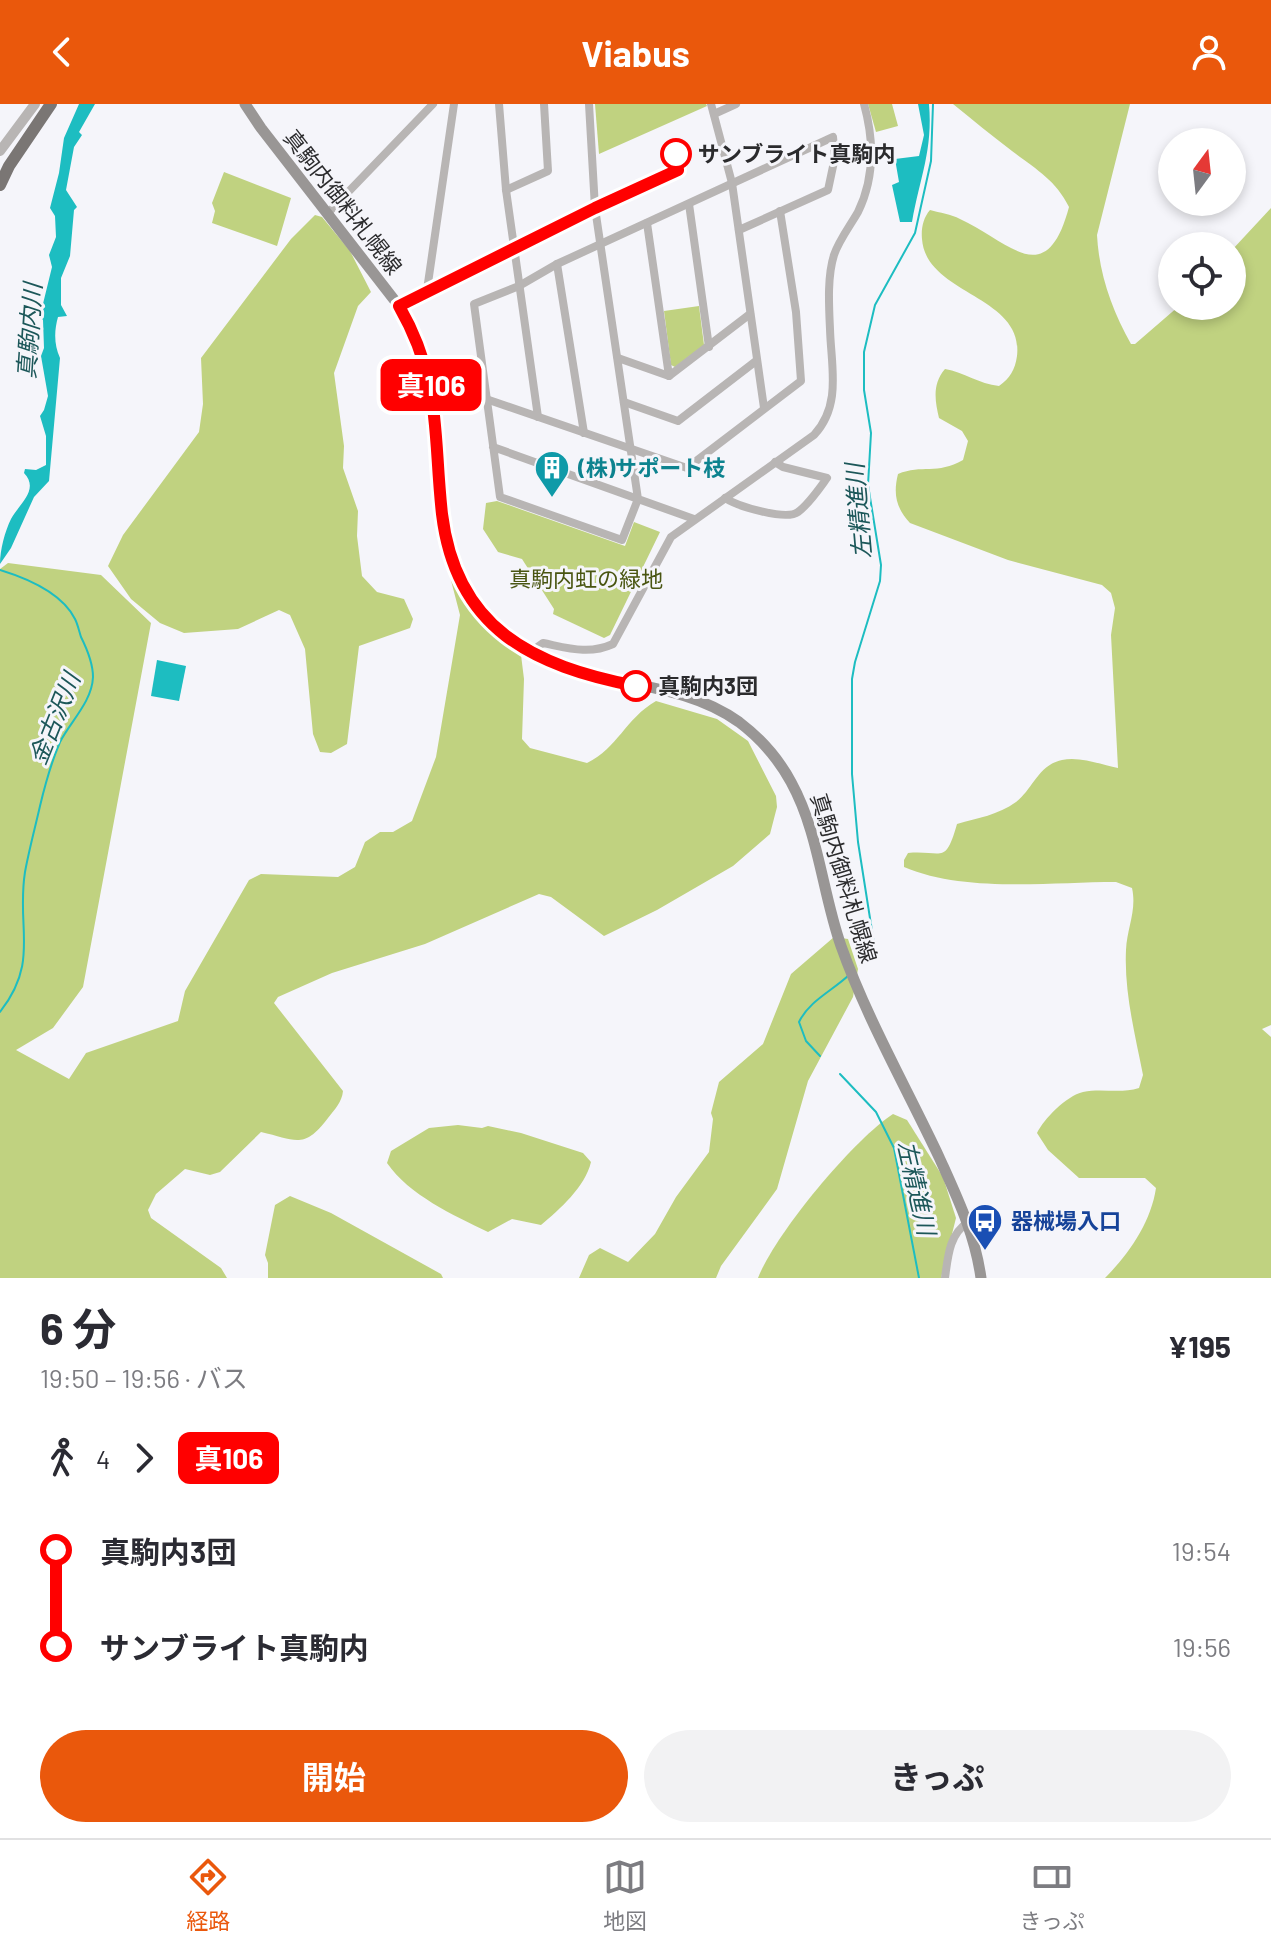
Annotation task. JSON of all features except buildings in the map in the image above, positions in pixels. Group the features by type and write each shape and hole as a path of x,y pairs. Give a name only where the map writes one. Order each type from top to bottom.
{"highway":[{"path":"0,185 9,166 51,104"}],"main road":[{"name":"真駒内御料札幌線","path":"245,104 399,306 417,340 431,384 442,516 452,560 479,609 509,639 529,653 570,670 674,693 707,704 737,721 775,757 799,799 815,841 841,945 863,1002 968,1222 981,1278"}],"street":[{"path":"0,151 35,104"},
{"path":"328,213 433,104"},
{"path":"427,290 454,104"},
{"path":"499,104 506,190 538,417"},
{"path":"506,190 548,171 544,104"},
{"path":"589,104 595,208 602,245 618,358 629,450 638,499 622,540 500,497 474,304 519,286 557,264 602,245 833,137 835,157 828,190 739,230"},
{"path":"736,104 713,109 732,183 764,408"},
{"path":"529,653 543,643 586,652 613,644 671,537 814,435 823,425 831,407 833,385 830,327 833,257 862,203 871,169 871,137 864,104"},
{"path":"399,306 678,170"},
{"path":"689,204 709,347"},
{"path":"486,399 687,468 801,381 796,312 780,211"},
{"path":"647,223 669,376"},
{"path":"557,264 584,433"},
{"path":"669,376 750,314"},
{"path":"618,358 669,376"},
{"path":"624,402 678,421 756,361"},
{"path":"493,447 694,519"},
{"path":"725,498 733,504 787,516 796,514 827,478 783,467 775,462"},
{"path":"945,1278 952,1239 957,1229 968,1222"}],"green space":[{"path":"595,104 706,104 707,106 599,154"},
{"path":"868,104 892,104 898,126 876,132"},
{"path":"953,104 1130,104 1097,235 1100,264 1108,291 1131,344 1135,344 1163,320 1246,320 1246,235 1271,208 1271,1025 1262,1029 1271,1037 1271,1278 1105,1278 1138,1237 1156,1188 1145,1178 1079,1178 1048,1150 1037,1133 1056,1109 1076,1094 1139,1088 1143,1075 1126,966 1132,888 1116,882 980,883 928,875 904,867 908,853 936,854 945,851 957,824 995,813 1016,802 1041,772 1054,763 1076,759 1118,768 1111,635 1115,608 1111,593 1102,585 1008,560 910,523 897,500 898,474 945,467 963,460 968,441 962,431 939,418 936,387 945,369 999,386 1011,373 1017,356 1015,336 1006,320 956,285 928,258 922,235 928,213 930,210 953,216 1010,248 1024,254 1037,254 1049,248 1060,233 1069,207 1044,175"},
{"path":"224,172 291,198 277,246 212,223 215,211 212,203"},
{"path":"315,215 322,217 350,251 371,292 358,306 334,373 344,446 343,468 358,511 357,536 362,576 377,592 404,599 413,619 410,628 359,646 347,744 331,753 320,752 313,734 305,649 290,615 279,610 238,629 184,633 160,623 131,599 108,566 123,535 199,432 203,404 201,358 291,239"},
{"path":"699,306 704,345 675,367 671,365 664,311"},
{"name":"真駒内虹の緑地","path":"497,501 625,546 634,522 660,532 610,635 604,638 553,614 554,609 522,559 498,552 483,529 486,503"},
{"path":"8,563 101,575 151,623 83,987 53,1028 16,1050 69,1079 86,1053 178,1021 185,991 249,880 261,874 338,877 355,867 365,842 380,832 393,832 412,821 436,757 460,615 447,565 477,615 521,655 524,679 522,739 530,748 587,763 606,750 636,716 656,701 717,719 748,741 776,796 777,807 770,834 733,866 657,910 604,936 551,897 539,894 425,944 332,973 278,997 274,1003 343,1091 338,1105 320,1128 305,1139 291,1140 261,1132 220,1172 210,1175 185,1169 156,1194 148,1210 151,1218 221,1268 227,1278 0,1278 0,569"},
{"path":"834,937 848,939 858,969 853,997 808,1081 777,1189 721,1266 716,1278 579,1278 589,1255 600,1248 628,1262 655,1234 676,1197 709,1152 711,1113 719,1082 763,1044 791,974"},
{"path":"893,1114 907,1120 943,1177 956,1218 941,1278 758,1278 781,1237 817,1189 857,1144"},
{"path":"488,1126 521,1133 583,1153 591,1162 578,1189 541,1225 512,1219 488,1232 419,1194 387,1163 391,1151 429,1128"},
{"path":"290,1196 331,1213 441,1274 443,1278 268,1278 265,1255 275,1205"}],"water":[{"path":"79,104 95,104 79,132 82,135 74,147 66,190 77,207 74,210 70,256 61,278 61,305 67,316 58,317 56,327 60,358 49,481 34,497 11,548 0,564 9,524 29,491 25,469 36,470 46,465 46,436 40,416 48,396 41,356 44,348 43,320 40,316 52,267 49,255 56,237 55,216 50,208 64,138"},
{"path":"918,104 929,104 927,150 912,222 900,222 892,185 899,182 895,159 919,156 924,135"},
{"path":"157,660 186,666 179,701 151,696"}],"waterway":[{"name":"左精進川","path":"860,965 875,950 858,842 852,774 852,679 880,581 881,565 868,485 871,433 864,390 864,352 875,305 915,233 931,161 933,104"},
{"name":"金古沢川","path":"0,570 42,588 69,610 76,621 93,677 89,695 60,742 46,782 25,872 24,944 20,976 0,1012"},
{"name":"左精進川","path":"820,1056 806,1041 799,1022 815,1002 849,975"},
{"name":"左精進川","path":"840,1074 876,1112 894,1148 919,1278"}],"bus line":[{"name":"真106","path":"636,686 570,670 536,657 492,624 467,592 452,560 442,516 431,384 417,340 399,306 678,170 676,154"}],"place":[{"name":"サンブライト真駒内","path":"676,154"},
{"name":"(株)サポート枝","path":"552,499"},
{"name":"真駒内3団","path":"636,686"},
{"name":"器械場入口","path":"985,1252"}],"water label":[{"name":"真駒内川","path":"30,331"}]}
